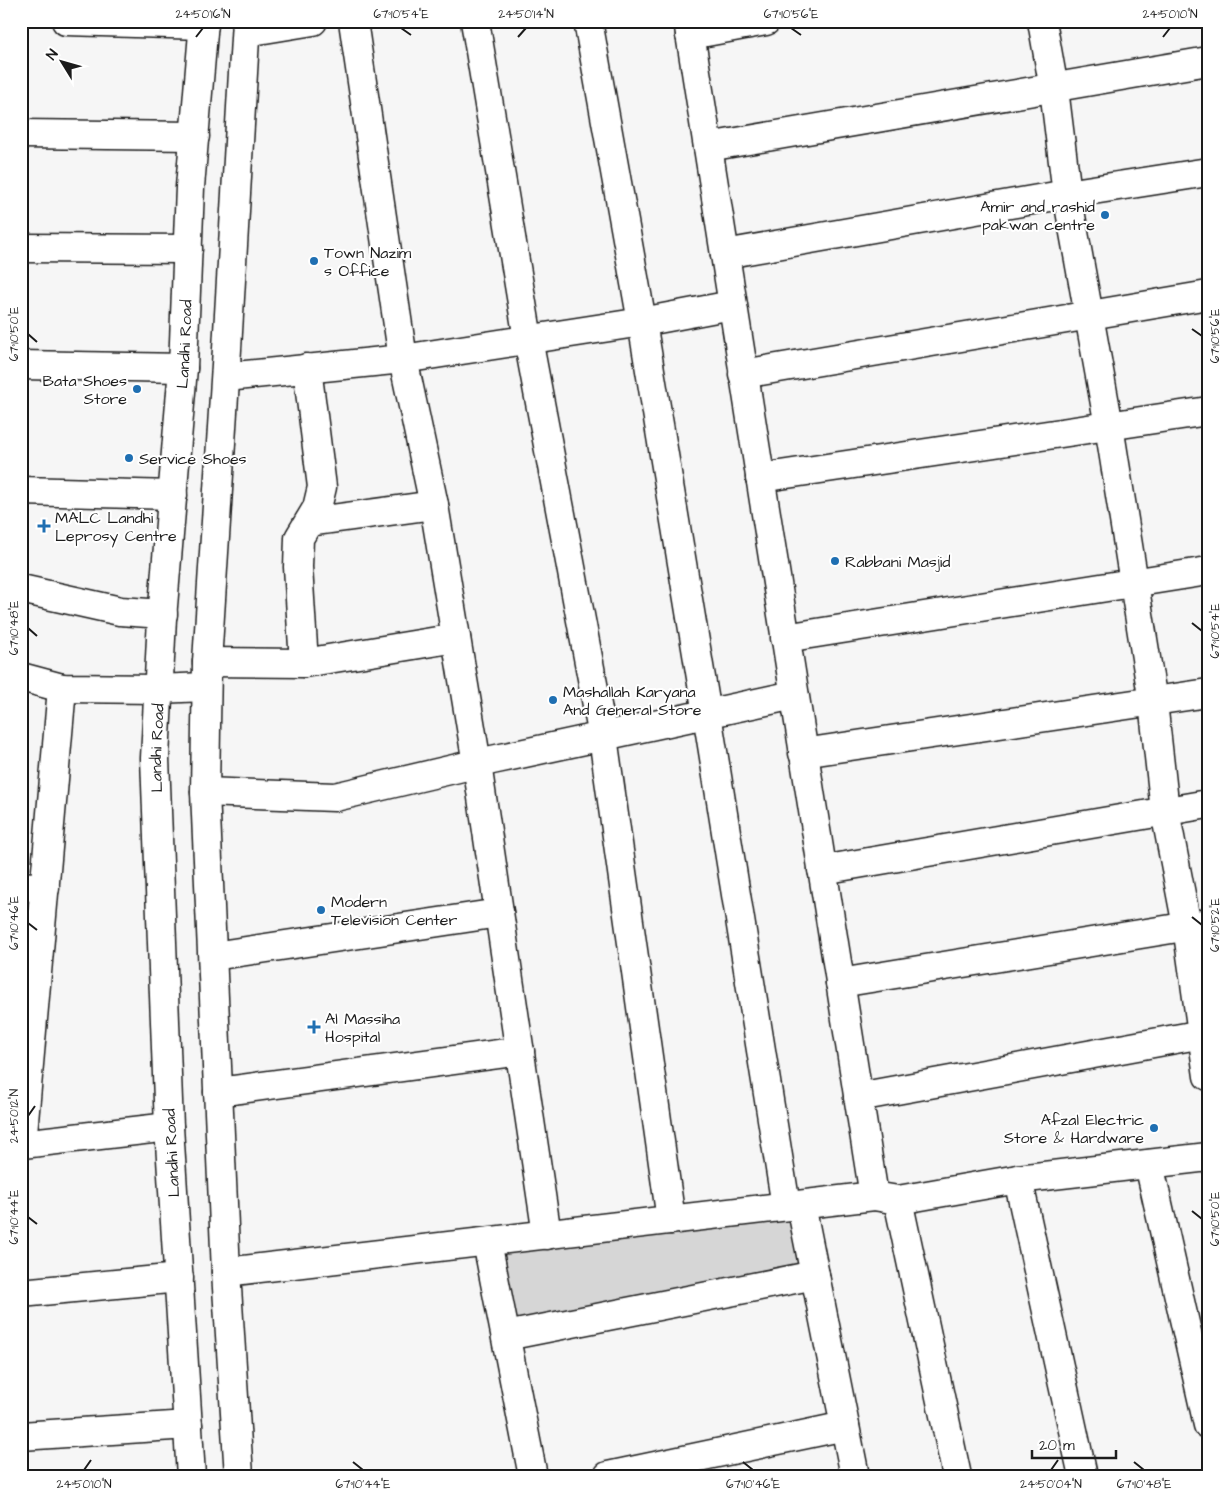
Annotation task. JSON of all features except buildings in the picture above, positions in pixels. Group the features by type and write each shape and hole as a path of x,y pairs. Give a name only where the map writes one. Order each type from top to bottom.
{"street":[{"path":"66,21 204,23"},
{"path":"239,1476 226,1272 205,792 206,674 226,377 246,26 313,21"},
{"path":"353,21 403,359 434,505 477,764 547,1235"},
{"path":"475,21 528,339 603,737 671,1220"},
{"path":"588,21 642,322 707,714 793,1206 815,1275 855,1476"},
{"path":"766,21 689,28 858,1097 958,1476"},
{"path":"1042,21 1054,88 1067,194 1109,426 1153,702 1166,811 1197,924 1208,1076"},
{"name":"Landhi Road","path":"191,1476 169,1127 155,758 163,614 183,368 188,249 204,23"},
{"path":"708,146 1208,61"},
{"path":"21,134 195,136"},
{"path":"725,254 1067,194 1208,172"},
{"path":"21,248 188,249"},
{"path":"743,374 1208,295"},
{"path":"226,377 403,359 732,306"},
{"path":"21,365 183,368"},
{"path":"304,663 298,553 299,538 317,508 322,487 307,368"},
{"path":"760,478 1208,411"},
{"path":"21,491 173,495"},
{"path":"309,522 434,505"},
{"path":"785,638 1208,572"},
{"path":"21,590 120,611 163,614"},
{"path":"21,677 62,688 158,689 206,674 304,663 456,638"},
{"path":"62,688 33,887 22,1144 169,1127"},
{"path":"803,753 1208,693"},
{"path":"205,792 335,796 794,695"},
{"path":"822,870 1208,804"},
{"path":"213,956 499,913"},
{"path":"840,983 1197,924"},
{"path":"858,1097 1205,1033"},
{"path":"218,1092 520,1051"},
{"path":"226,1272 793,1206 886,1198 1018,1179 1208,1157"},
{"path":"1149,1164 1208,1425"},
{"path":"1018,1179 1083,1476"},
{"path":"487,1242 533,1476"},
{"path":"506,1336 815,1275"},
{"path":"21,1293 179,1278"},
{"path":"21,1436 188,1425"},
{"path":"608,1476 845,1426"}],"shaded area":[{"path":"801,1205 815,1275 506,1336 487,1242"}],"place":[{"name":"Amir and rashid pakwan centre","path":"1105,215"},
{"name":"Town Nazim s Office","path":"314,261"},
{"name":"Bata Shoes Store","path":"137,389"},
{"name":"Service Shoes","path":"129,458"},
{"name":"MALC Landhi Leprosy Centre","path":"44,526"},
{"name":"Rabbani Masjid","path":"835,561"},
{"name":"Mashallah Karyana And General Store","path":"553,700"},
{"name":"Modern Television Center","path":"321,910"},
{"name":"Al Massiha Hospital","path":"314,1027"},
{"name":"Afzal Electric Store & Hardware","path":"1154,1128"}]}
